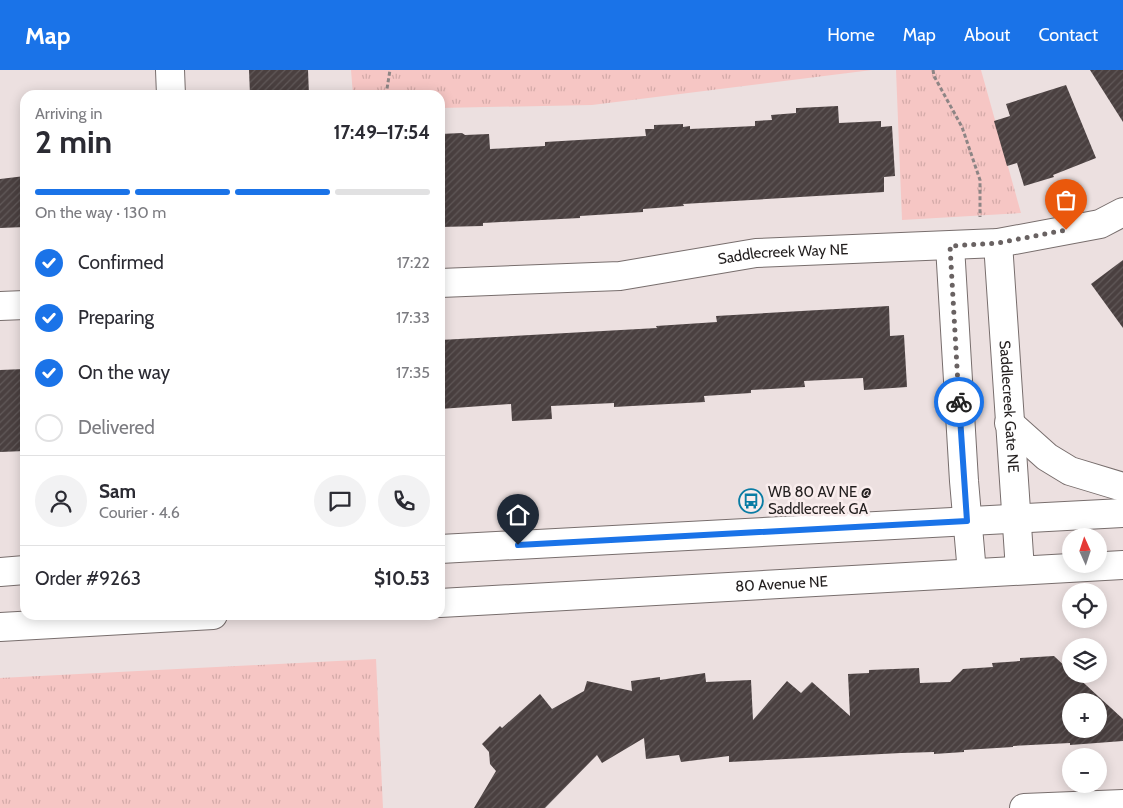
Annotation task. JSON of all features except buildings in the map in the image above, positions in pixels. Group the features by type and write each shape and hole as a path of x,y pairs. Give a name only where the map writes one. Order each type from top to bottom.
{"main road":[{"path":"170,70 171,90"},
{"name":"Saddlecreek Way NE","path":"445,283 620,276 756,253 998,243 1100,224 1123,212"},
{"name":"Saddlecreek Gate NE","path":"998,243 1020,570"},
{"path":"950,246 972,574"},
{"path":"0,306 20,305"},
{"path":"1009,423 1047,457 1070,471 1123,487"},
{"path":"445,549 1123,513"},
{"name":"80 Avenue NE","path":"445,603 1123,565"},
{"path":"0,572 20,570"},
{"path":"0,627 124,620"},
{"path":"1024,808 1123,804"}],"path":[{"path":"387,90 390,70"},
{"path":"933,70 934,76 962,127 980,180 980,222 998,243"}],"green space":[{"path":"351,70 872,70 592,105 445,108 445,90 353,90"},
{"path":"896,70 981,70 1021,213 902,220"},
{"path":"376,659 383,808 0,808 0,678"}],"way so far":[{"path":"959,402 950,246 998,243 1066,230"}],"place":[{"name":"WB 80 AV NE @ Saddlecreek GA","path":"751,501"}],"route":[{"path":"518,545 967,521 959,402"}]}
